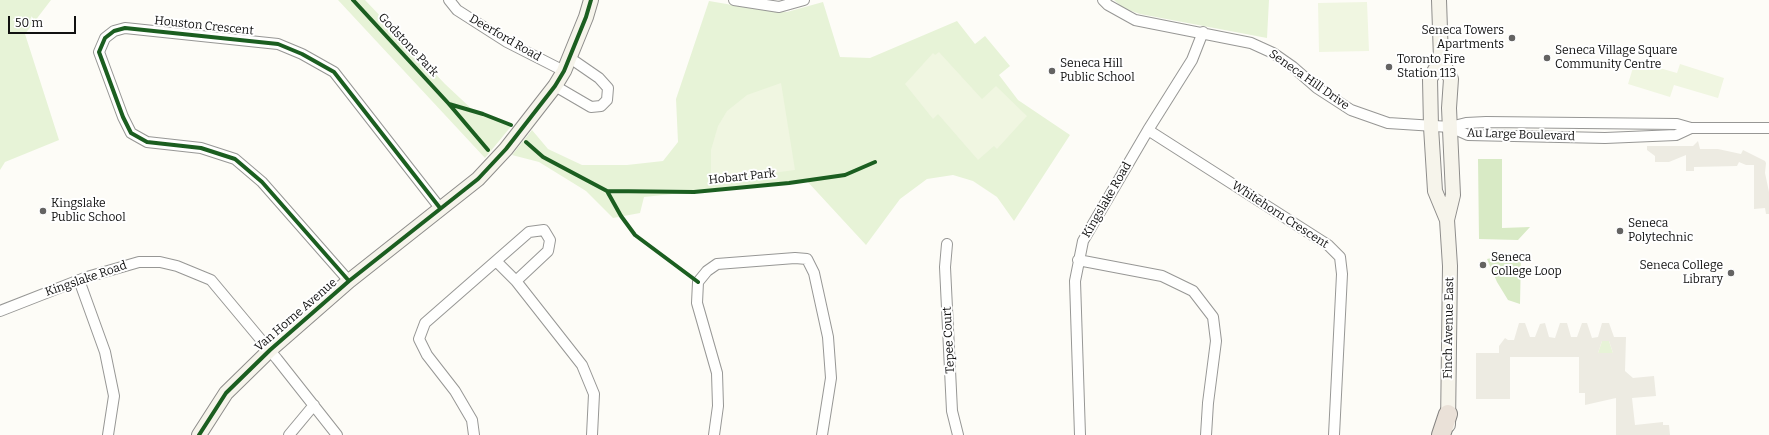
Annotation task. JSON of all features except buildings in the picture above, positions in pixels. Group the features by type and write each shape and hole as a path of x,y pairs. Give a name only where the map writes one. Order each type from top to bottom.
{"highway":[{"path":"1441,435 1448,414"}],"main road":[{"name":"Van Horne Avenue","path":"199,435 226,393 270,350 349,281 478,179 515,138 555,86 564,71 586,17 591,0"},
{"name":"Finch Avenue East","path":"1439,0 1441,59 1450,79 1450,127 1453,195 1447,220 1450,266 1448,435"},
{"name":"Finch Avenue East","path":"1441,59 1430,79 1431,127 1435,191 1447,220"}],"street":[{"name":"Deerford Road","path":"449,0 458,10 507,42 564,71"},
{"path":"734,0 778,7 804,0"},
{"name":"Seneca Hill Drive","path":"1103,0 1108,5 1135,20 1203,32 1251,43 1273,53 1317,88 1351,110 1388,123 1431,127 1450,127"},
{"name":"Houston Crescent","path":"349,281 262,182 235,159 201,148 147,142 131,133 123,117 100,52 105,38 114,31 124,28 278,44 302,54 334,72 440,208"},
{"name":"Kingslake Road","path":"1080,435 1075,281 1083,241 1148,130 1192,60 1203,32"},
{"path":"555,86 591,107 601,106 607,100 608,88 600,78 570,58"},
{"name":"Au Large Boulevard","path":"1450,127 1466,123 1486,122 1677,124 1691,128 1769,128"},
{"name":"Au Large Boulevard","path":"1450,127 1468,135 1605,138 1676,135 1691,128"},
{"name":"Whitehorn Crescent","path":"1148,130 1328,245 1340,257 1342,274 1334,435"},
{"path":"474,435 472,420 455,391 427,355 419,339 425,323 529,232 544,230 550,240 548,251 516,281"},
{"name":"Tepee Court","path":"947,244 945,267 952,411 958,435"},
{"path":"714,435 718,406 717,373 697,303 698,282 707,271 717,264 795,258 807,259 814,273 828,337 831,378 822,435"},
{"path":"1078,260 1162,276 1193,291 1213,317 1216,341 1208,403 1206,435"},
{"path":"496,261 516,281 582,365 594,394 592,435"},
{"name":"Kingslake Road","path":"0,310 78,280 139,262 160,262 177,266 211,280 270,350 336,435"},
{"path":"78,280 106,352 114,396 108,435"},
{"path":"289,435 314,405"}],"green space":[{"path":"0,0 51,0 25,34 59,140 5,162 0,170"},
{"path":"338,0 365,0 445,84 476,113 513,124 485,158"},
{"path":"1114,0 1269,0 1267,38 1140,14 1123,8"},
{"path":"709,1 756,9 787,12 823,2 840,57 870,58 957,21 975,44 985,36 1010,66 999,75 1018,100 1070,135 1014,221 997,197 973,181 953,175 927,179 900,199 866,245 806,180 644,197 640,213 613,218 586,191 539,162 512,155 532,130 548,149 582,165 627,165 663,161 678,142 676,99"},
{"path":"1367,2 1369,51 1319,52 1318,3"},
{"path":"939,52 982,99 996,86 1027,116 997,149 994,146 978,160 938,114 933,119 905,84 933,53 935,55"},
{"path":"1635,61 1677,73 1680,64 1724,78 1718,98 1674,85 1670,97 1628,84"},
{"path":"781,83 795,170 711,181 711,150 718,126 727,111 747,95"},
{"path":"1478,159 1502,159 1502,228 1530,227 1518,240 1479,239"},
{"path":"1514,253 1521,254 1520,304 1508,300 1497,282 1487,259"},
{"path":"1602,341 1609,341 1613,353 1598,353"}],"shaded area":[{"path":"1698,141 1700,149 1718,149 1741,154 1743,150 1765,161 1765,173 1769,192 1769,214 1766,214 1765,208 1754,209 1754,165 1746,165 1739,162 1737,166 1694,167 1694,171 1686,171 1686,155 1669,162 1655,162 1655,156 1647,150 1647,146 1693,146"},
{"path":"1519,323 1525,323 1530,337 1535,337 1540,324 1545,323 1549,337 1555,338 1560,323 1567,323 1571,337 1577,337 1582,323 1587,323 1592,338 1598,337 1602,323 1609,323 1614,337 1626,337 1625,371 1633,378 1654,376 1656,396 1632,398 1635,425 1663,422 1663,425 1669,425 1670,435 1616,435 1616,398 1585,405 1585,393 1579,393 1579,357 1510,357 1510,399 1476,399 1476,353 1499,353 1499,346 1505,338 1508,340 1514,340","holes":["1602,341 1609,341 1613,353 1598,353"]}],"cycle path":[{"name":"Godstone Park","path":"353,0 449,104 483,114 511,125"},
{"path":"199,435 226,393 270,350 349,281 478,179 506,149 555,86 564,71 586,17 591,0"},
{"path":"349,281 262,182 235,159 201,148 147,142 131,133 123,117 99,52 105,38 114,31 125,28 278,44 302,54 334,72 440,208"},
{"path":"449,104 488,150"},
{"name":"Hobart Park","path":"526,142 543,157 607,191 694,192 789,183 845,175 875,162"},
{"path":"607,191 621,216 635,235 698,282"}],"place":[{"name":"Seneca Towers Apartments","path":"1512,38"},
{"name":"Seneca Village Square Community Centre","path":"1547,58"},
{"name":"Toronto Fire Station 113","path":"1389,67"},
{"name":"Seneca Hill Public School","path":"1052,71"},
{"name":"Kingslake Public School","path":"43,211"},
{"name":"Seneca Polytechnic","path":"1620,231"},
{"name":"Seneca College Loop","path":"1483,265"},
{"name":"Seneca College Library","path":"1731,273"}]}
